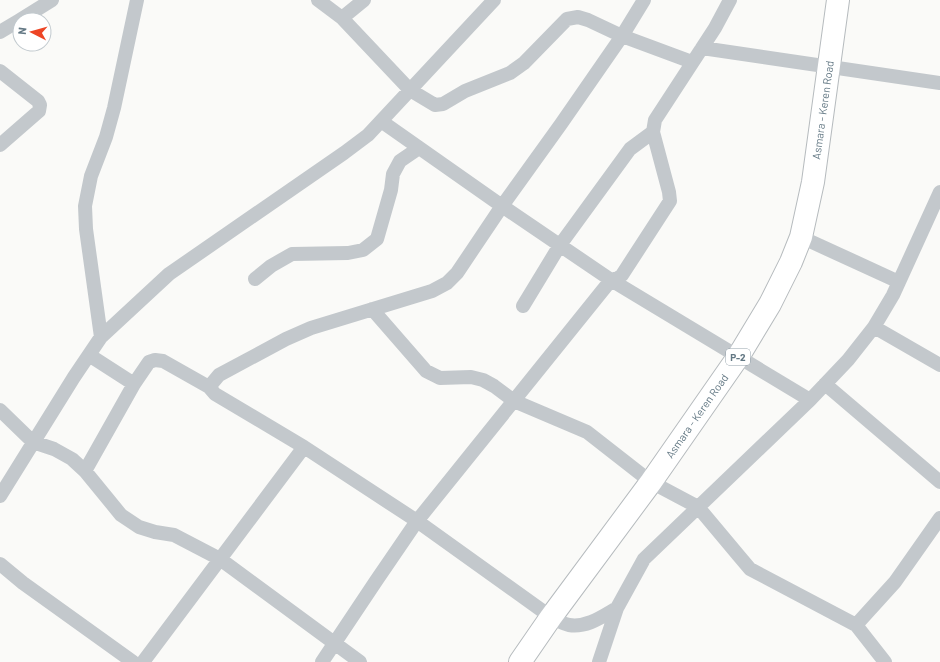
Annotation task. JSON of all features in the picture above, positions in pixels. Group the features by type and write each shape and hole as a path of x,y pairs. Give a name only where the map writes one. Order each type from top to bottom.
{"highway":[{"name":"Asmara - Keren Road","path":"520,662 551,617 651,482 738,357 770,304 801,237 813,182 838,0"}],"street":[{"path":"33,12 52,0"},
{"path":"101,337 86,229 85,206 91,176 106,137 114,108 137,0"},
{"path":"318,0 342,18 410,90 435,105 443,104 465,91 510,73 524,63 567,19 578,17 588,20 622,36 692,62"},
{"path":"342,18 364,0"},
{"path":"0,496 101,337 169,274 344,153 368,134 494,0"},
{"path":"209,387 219,375 286,339 311,328 432,291 447,283 457,273 502,206 561,124 622,36 644,0"},
{"path":"322,662 417,521 611,280 622,275 670,201 653,132 655,120 660,110 715,28 730,0"},
{"path":"0,32 12,25"},
{"path":"702,48 940,83"},
{"path":"0,71 38,101 40,105 39,111 0,145"},
{"path":"381,121 611,280 810,400"},
{"path":"523,306 560,245 630,149 653,132"},
{"path":"255,279 271,266 292,254 348,254 363,250 377,239 391,190 393,174 400,161 419,148"},
{"path":"599,662 617,608 644,559 810,400 848,360 874,327 899,282 940,192"},
{"path":"801,237 899,282"},
{"path":"372,309 426,371 440,378 471,377 483,380 494,386 514,401 587,432 651,482 698,507 750,569 856,625 885,662"},
{"path":"874,327 940,365"},
{"path":"89,355 134,384"},
{"path":"85,471 134,384 149,362 155,360 164,361 209,387 214,394 304,447 417,521 551,617 568,625 581,625 594,621 617,608"},
{"path":"825,384 940,482"},
{"path":"0,410 33,442 54,449 72,459 85,471 121,515 139,527 155,532 174,535 220,559 360,662"},
{"path":"142,662 304,447"},
{"path":"856,625 899,576 940,518"},
{"path":"0,564 23,583 133,662"}]}
